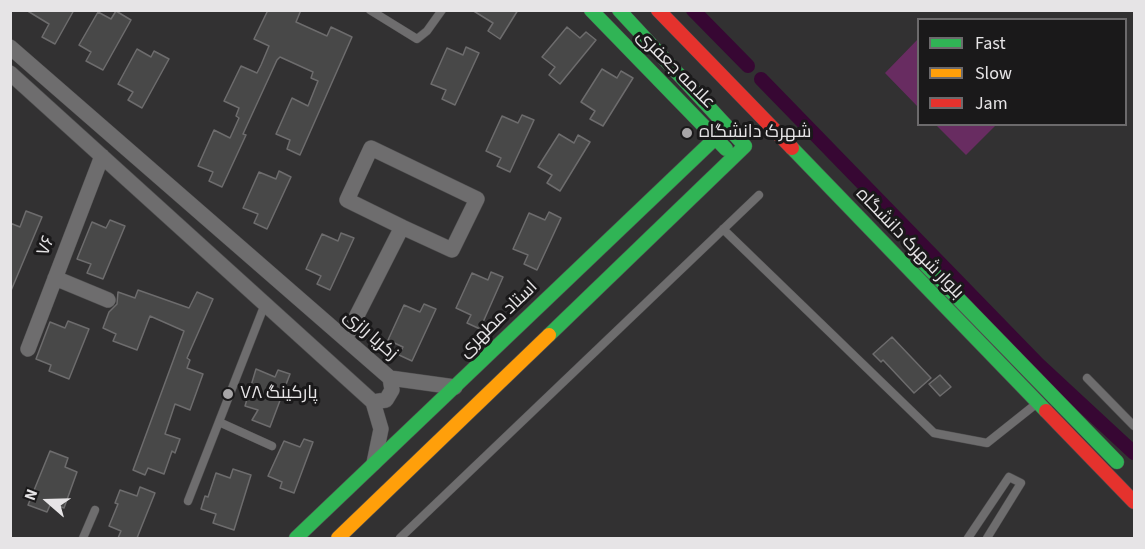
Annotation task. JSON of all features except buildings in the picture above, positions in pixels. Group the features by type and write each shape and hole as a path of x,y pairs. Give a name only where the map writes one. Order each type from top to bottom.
{"street":[{"name":"علامه جعفری","path":"591,10 733,156 745,146 620,10"},
{"name":"بلوار شهرک دانشگاه","path":"658,10 1134,502"},
{"name":"بلوار شهرک دانشگاه","path":"675,10 852,190"},
{"name":"زکریا رازی","path":"10,47 390,378 392,390 386,399 373,402"},
{"path":"10,73 373,402 381,429 374,464"},
{"name":"استاد مطهری","path":"296,538 727,127"},
{"path":"371,148 477,199 452,250 402,227 347,200 371,148"},
{"name":"۷۶","path":"28,349 102,156"},
{"path":"338,538 733,156"},
{"path":"124,176 139,160"},
{"path":"345,339 402,227"},
{"name":"بلوار شهرک دانشگاه","path":"902,241 1125,471"},
{"path":"55,278 108,300"},
{"path":"297,333 314,313"},
{"path":"390,378 454,387"}],"lane":[{"path":"370,10 417,39 427,31 442,10"},
{"path":"400,538 759,195"},
{"path":"723,229 934,433 987,443 1037,403"},
{"path":"188,501 265,304"},
{"path":"1087,378 1134,426"},
{"path":"219,422 272,446"},
{"path":"968,538 1009,477 1021,483 987,538"},
{"path":"83,538 95,510"}],"shaded area":[{"path":"917,40 917,106 885,73"},
{"path":"937,126 995,126 966,155"}],"waterway":[{"path":"693,10 748,66"},
{"path":"761,79 1038,364 1134,453"}],"traffic: fast":[{"path":"591,10 726,149"},
{"path":"549,335 745,146 619,10"},
{"path":"296,538 727,127"},
{"path":"792,148 1046,411"},
{"path":"914,253 1117,462"}],"traffic: slow":[{"path":"338,538 549,335"}],"traffic: jam":[{"path":"658,10 792,148"},
{"path":"1046,411 1134,502"}],"place":[{"name":"شهرک دانشگاه","path":"687,133"},
{"name":"پارکینگ ۷۸","path":"228,394"}]}
